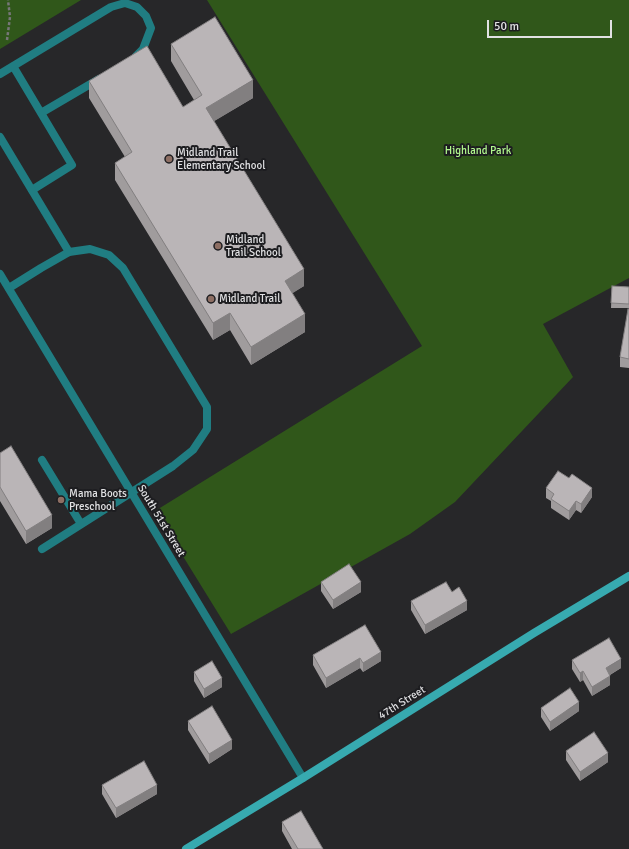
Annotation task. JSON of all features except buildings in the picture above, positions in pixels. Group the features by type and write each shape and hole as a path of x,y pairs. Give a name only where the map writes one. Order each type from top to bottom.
{"main road":[{"name":"47th Street","path":"186,849 303,778 534,633 629,576"}],"street":[{"path":"0,74 111,7 125,3 137,7 146,16 151,28 143,49 138,55 131,59"},
{"path":"13,66 72,165 32,190"},
{"path":"41,113 106,74"},
{"path":"0,137 68,252"},
{"path":"9,288 68,252 90,249 109,255 123,268 207,407 207,429 193,450 173,466 42,549"},
{"name":"South 51st Street","path":"0,274 303,778"},
{"path":"42,460 81,524"}],"path":[{"path":"7,40 10,17 8,0"}],"green space":[{"path":"0,0 81,0 0,49"},
{"name":"Highland Park","path":"207,0 629,0 629,278 543,324 573,377 455,502 410,534 231,634 155,511 422,346"}],"place":[{"name":"Midland Trail Elementary School","path":"169,159"},
{"name":"Midland Trail School","path":"218,246"},
{"name":"Midland Trail","path":"211,299"},
{"name":"Mama Boots Preschool","path":"61,500"}]}
